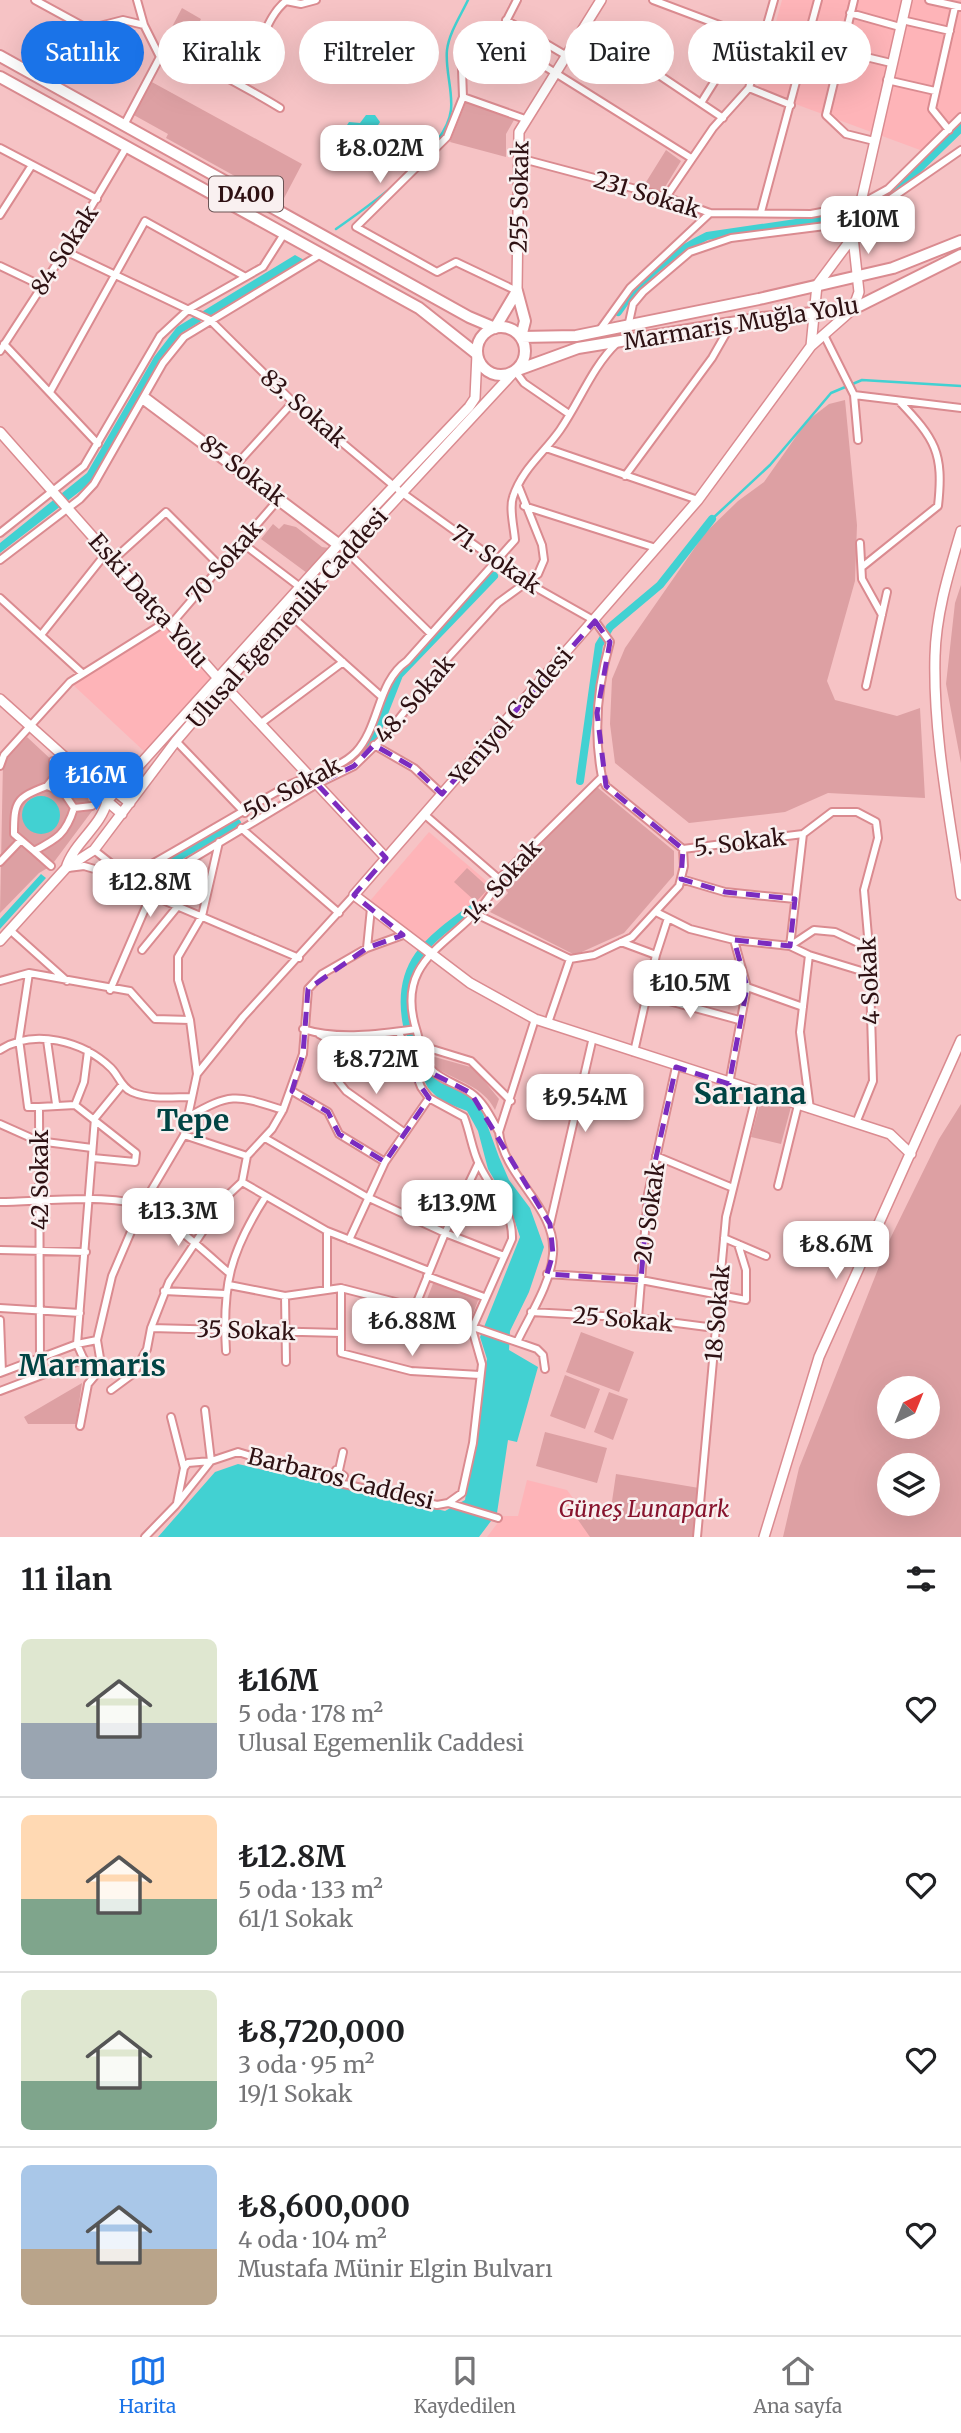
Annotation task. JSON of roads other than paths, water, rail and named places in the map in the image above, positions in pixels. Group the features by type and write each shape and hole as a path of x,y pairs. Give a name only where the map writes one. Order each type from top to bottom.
{"highway":[{"name":"D400","path":"0,56 325,239 495,328 508,328 521,337 598,332 628,327 858,277 923,258 961,241"},
{"name":"D400","path":"0,77 419,308 477,354 484,368 491,373 507,375 515,371"},
{"name":"Marmaris Muğla Yolu","path":"515,371 578,348 732,323 853,309 961,255"},
{"path":"477,354 481,338 495,328 517,291"},
{"path":"515,371 524,359 521,337 525,321 517,291"}],"street":[{"path":"35,0 73,21"},
{"path":"137,0 143,21"},
{"path":"271,21 278,7 286,1 301,4 316,0"},
{"path":"517,0 506,20 565,55"},
{"name":"255 Sokak","path":"589,21 601,0"},
{"path":"653,0 709,21"},
{"path":"670,6 676,0"},
{"path":"768,21 774,0"},
{"path":"812,21 818,0"},
{"path":"848,21 854,0"},
{"path":"817,285 853,237 907,0"},
{"path":"929,0 958,7 950,30 932,110 949,130"},
{"path":"850,13 901,24 950,30"},
{"path":"144,25 158,53"},
{"path":"871,58 891,63"},
{"name":"255 Sokak","path":"517,291 519,132 565,59"},
{"path":"124,125 158,61"},
{"path":"551,70 691,158"},
{"path":"887,79 935,90"},
{"path":"243,84 280,108"},
{"path":"463,84 463,97 447,137 356,227 437,272 456,262 517,291"},
{"path":"673,84 723,118"},
{"path":"701,103 713,84"},
{"path":"666,197 691,158 750,84"},
{"path":"761,212 796,84"},
{"path":"833,84 826,115 846,134 874,141"},
{"path":"749,88 791,105"},
{"path":"463,97 526,119"},
{"path":"859,205 906,174 961,117"},
{"path":"0,148 97,199"},
{"name":"84 Sokak","path":"2,347 40,285 65,251 126,148"},
{"path":"628,327 633,304 643,292 666,270 705,244 731,237 857,222 883,207 923,173 961,149"},
{"name":"231 Sokak","path":"519,158 666,197 710,214 811,214 859,205"},
{"path":"0,215 32,165"},
{"path":"598,332 630,288 710,214"},
{"path":"50,392 145,221 244,276"},
{"path":"0,533 55,493 84,466 160,336 189,309 263,267 284,234"},
{"path":"853,237 859,292 853,309"},
{"name":"83. Sokak","path":"65,251 209,319 293,402 397,489"},
{"path":"0,560 94,484 163,363 184,337 209,319 321,254"},
{"path":"0,266 40,285"},
{"name":"Yeniyol Caddesi","path":"811,346 817,285"},
{"name":"Yeniyol Caddesi","path":"197,1074 243,1017 339,914 442,793 598,624 656,548 698,500 811,346 853,309"},
{"path":"625,475 712,358 732,323"},
{"path":"824,335 850,388 858,440"},
{"path":"526,582 538,574 544,560 542,545 524,506 518,485 532,461 546,448 569,414 604,356 619,342"},
{"path":"2,347 50,392 98,444"},
{"name":"Ulusal Egemenlik Caddesi","path":"66,868 69,858 104,812 107,801 115,791 289,614 348,550 397,489 470,407 475,398 477,354"},
{"path":"515,371 524,383 569,414"},
{"name":"Ulusal Egemenlik Caddesi","path":"0,942 66,868 94,850 221,681 300,587 339,544 515,371"},
{"path":"850,388 899,401 961,408"},
{"name":"85 Sokak","path":"144,398 176,426 339,544"},
{"name":"85 Sokak","path":"144,398 339,544"},
{"path":"862,567 938,506 939,455 927,430 899,401"},
{"path":"236,465 293,402"},
{"name":"Eski Datça Yolu","path":"0,432 221,681 386,858"},
{"path":"546,448 698,500"},
{"name":"50. Sokak","path":"127,878 308,775 345,761 356,751 372,728 382,697 396,669 407,661 515,540 511,500 518,485"},
{"name":"71. Sokak","path":"397,489 526,582 598,624"},
{"name":"70 Sokak","path":"172,623 277,501"},
{"path":"524,506 656,548"},
{"path":"114,559 166,512 220,566"},
{"path":"961,531 943,590 935,655 937,717 961,895"},
{"path":"241,542 300,587"},
{"path":"860,543 862,579 881,615"},
{"path":"339,544 431,634"},
{"path":"41,635 107,551"},
{"name":"48. Sokak","path":"153,896 189,861 317,784 354,766 498,603 526,582"},
{"path":"866,686 887,592"},
{"path":"0,598 82,673"},
{"path":"289,614 382,697"},
{"path":"0,766 4,754 82,673 164,623 172,623"},
{"path":"598,624 610,642 601,672 597,713 602,777"},
{"path":"260,724 343,662"},
{"path":"0,699 97,786 107,801 122,814"},
{"path":"176,741 245,813"},
{"path":"374,746 414,768 442,793"},
{"path":"51,866 15,835 14,809 22,796 47,786 54,777 53,761"},
{"name":"5. Sokak","path":"602,777 606,786 683,849 803,834 832,812 857,812 876,822 878,838"},
{"name":"14. Sokak","path":"550,1224 500,1147 499,1132 481,1102 429,1067 416,1029 410,996 412,981 431,953 476,914 493,894 499,878 602,777"},
{"path":"34,850 55,840 69,826 74,808 64,793 47,786"},
{"path":"97,786 115,791 130,803"},
{"path":"74,808 92,806"},
{"path":"424,814 499,878"},
{"path":"241,828 339,914"},
{"path":"790,946 803,834"},
{"name":"4 Sokak","path":"856,1123 873,1081 869,948 864,890 878,838"},
{"path":"0,862 21,840"},
{"path":"122,1086 94,1118 90,1201 77,1344 89,1371 100,1358 97,1340 112,1276 142,1206 184,1135 197,1074 190,1020 178,980 178,957 202,916 219,842"},
{"path":"476,914 570,959 593,955 632,937 679,886 684,866 683,849"},
{"path":"94,850 153,896 299,957"},
{"path":"66,868 84,866 127,878"},
{"path":"681,879 725,892 795,898"},
{"path":"354,895 470,983 535,1019 676,1067 890,1134 911,1154"},
{"path":"110,990 153,896"},
{"path":"142,950 178,906"},
{"path":"367,948 371,908"},
{"path":"656,912 690,929 734,940 790,946 809,955 868,973"},
{"path":"634,1052 656,955 668,918"},
{"path":"10,930 69,982"},
{"path":"790,946 814,930 835,932 869,948"},
{"path":"111,1390 134,1373 148,1349 151,1328 164,1291 225,1198 242,1182 247,1156 265,1138 283,1110 303,1054 308,989 322,974 367,948 403,934"},
{"path":"729,1084 747,987 734,940"},
{"path":"621,942 656,955"},
{"path":"809,955 800,1032 810,1109"},
{"path":"548,1023 570,959"},
{"path":"0,981 29,973 110,990 130,991 155,1019 190,1020"},
{"name":"42 Sokak","path":"29,973 19,1040 28,1107 39,1107 40,1358"},
{"path":"747,987 803,1007"},
{"path":"647,995 740,1020"},
{"path":"499,1132 535,1019"},
{"path":"303,1029 319,1034 387,1070 399,1066 408,1058"},
{"path":"319,1034 399,1032 416,1029"},
{"path":"399,1032 408,1058 429,1098 464,1117 478,1164 504,1204 512,1224 512,1239 484,1297 476,1330 482,1364 472,1443 462,1493 447,1503"},
{"path":"516,1340 531,1312 553,1254 550,1224 593,1037"},
{"path":"0,1049 19,1040 47,1040 88,1051 112,1069 122,1086 131,1092 153,1097 192,1097"},
{"path":"47,1040 56,1104"},
{"path":"764,1537 819,1357 961,1040"},
{"path":"422,1046 471,1061 511,1101"},
{"path":"75,1105 84,1082 88,1051"},
{"name":"20 Sokak","path":"638,1318 645,1216 676,1067"},
{"path":"334,1076 346,1090 405,1133"},
{"path":"292,1091 328,1112 339,1134 385,1162"},
{"name":"18 Sokak","path":"697,1537 724,1238 733,1188 757,1092"},
{"path":"188,1117 220,1099 242,1097 283,1110"},
{"path":"349,1240 385,1162 429,1098"},
{"path":"39,1107 75,1105 136,1153 135,1161 93,1158"},
{"path":"778,1186 797,1105"},
{"path":"0,1124 38,1141 92,1148"},
{"path":"184,1135 247,1156"},
{"path":"265,1138 367,1197 445,1233 504,1256"},
{"path":"656,1156 733,1188"},
{"path":"415,1307 445,1233 478,1164"},
{"path":"242,1182 327,1231 484,1297"},
{"path":"226,1351 225,1294 229,1285 228,1272 245,1229 266,1196"},
{"path":"0,1202 116,1201 142,1206 195,1243 228,1272"},
{"path":"327,1231 327,1290"},
{"path":"724,1238 766,1256"},
{"path":"547,1274 641,1280 746,1300 746,1270 738,1244"},
{"path":"0,1250 86,1252"},
{"path":"229,1285 285,1296 341,1288 415,1307 537,1349 543,1355 545,1369"},
{"path":"341,1288 341,1353 411,1371 480,1375"},
{"path":"164,1291 225,1294"},
{"path":"285,1296 286,1362"},
{"path":"0,1308 40,1308 80,1313"},
{"name":"25 Sokak","path":"531,1312 638,1318 715,1328"},
{"path":"0,1320 1,1373 77,1344 97,1340"},
{"name":"35 Sokak","path":"151,1328 341,1333"},
{"path":"0,1391 83,1359"},
{"path":"80,1426 88,1384 103,1366"},
{"path":"145,1537 176,1505 211,1461 205,1410"},
{"path":"171,1417 184,1468 176,1505"},
{"name":"Barbaros Caddesi","path":"184,1468 188,1463 211,1461 238,1452 338,1482 437,1505 447,1503 498,1518"},
{"path":"338,1482 332,1473 339,1471 343,1452"}],"water":[{"path":"366,115 375,115 380,122 375,130 366,131 360,142 347,142 342,133 349,122 360,123"},
{"path":"295,255 304,260 183,332 161,360 92,482 0,553 0,543 87,473 154,357 177,327"},
{"path":"41,796 55,801 60,815 55,829 41,834 27,829 22,815 27,801"},
{"path":"41,874 46,878 0,929 0,919"},
{"path":"410,1024 422,1065 441,1083 464,1092 481,1108 509,1180 530,1208 544,1247 529,1292 510,1331 509,1350 538,1367 517,1442 508,1440 497,1513 479,1537 158,1537 215,1472 238,1464 445,1511 465,1500 475,1433 471,1431 487,1359 480,1337 520,1237 510,1207 488,1169 478,1131 467,1111 441,1101 428,1088 411,1054 405,1028"}],"waterway":[{"path":"336,229 404,177 436,143 446,126 451,110 448,44 468,0"},
{"path":"873,204 897,190 961,128"},
{"path":"618,312 636,289 658,268 681,250 707,236 850,215"},
{"path":"712,519 770,465 831,393 862,380 961,386"},
{"path":"580,781 599,645 610,627 660,585 712,519"},
{"path":"317,778 350,762 366,745 377,731 399,675 494,576"},
{"path":"159,868 237,823"},
{"path":"407,1025 406,985 411,970 429,943 473,908"}],"district":[{"name":"Sarıana","path":"750,1093"},
{"name":"Tepe","path":"193,1120"},
{"name":"Marmaris","path":"92,1365"}],"park label":[{"name":"Güneş Lunapark","path":"644,1508"}]}
